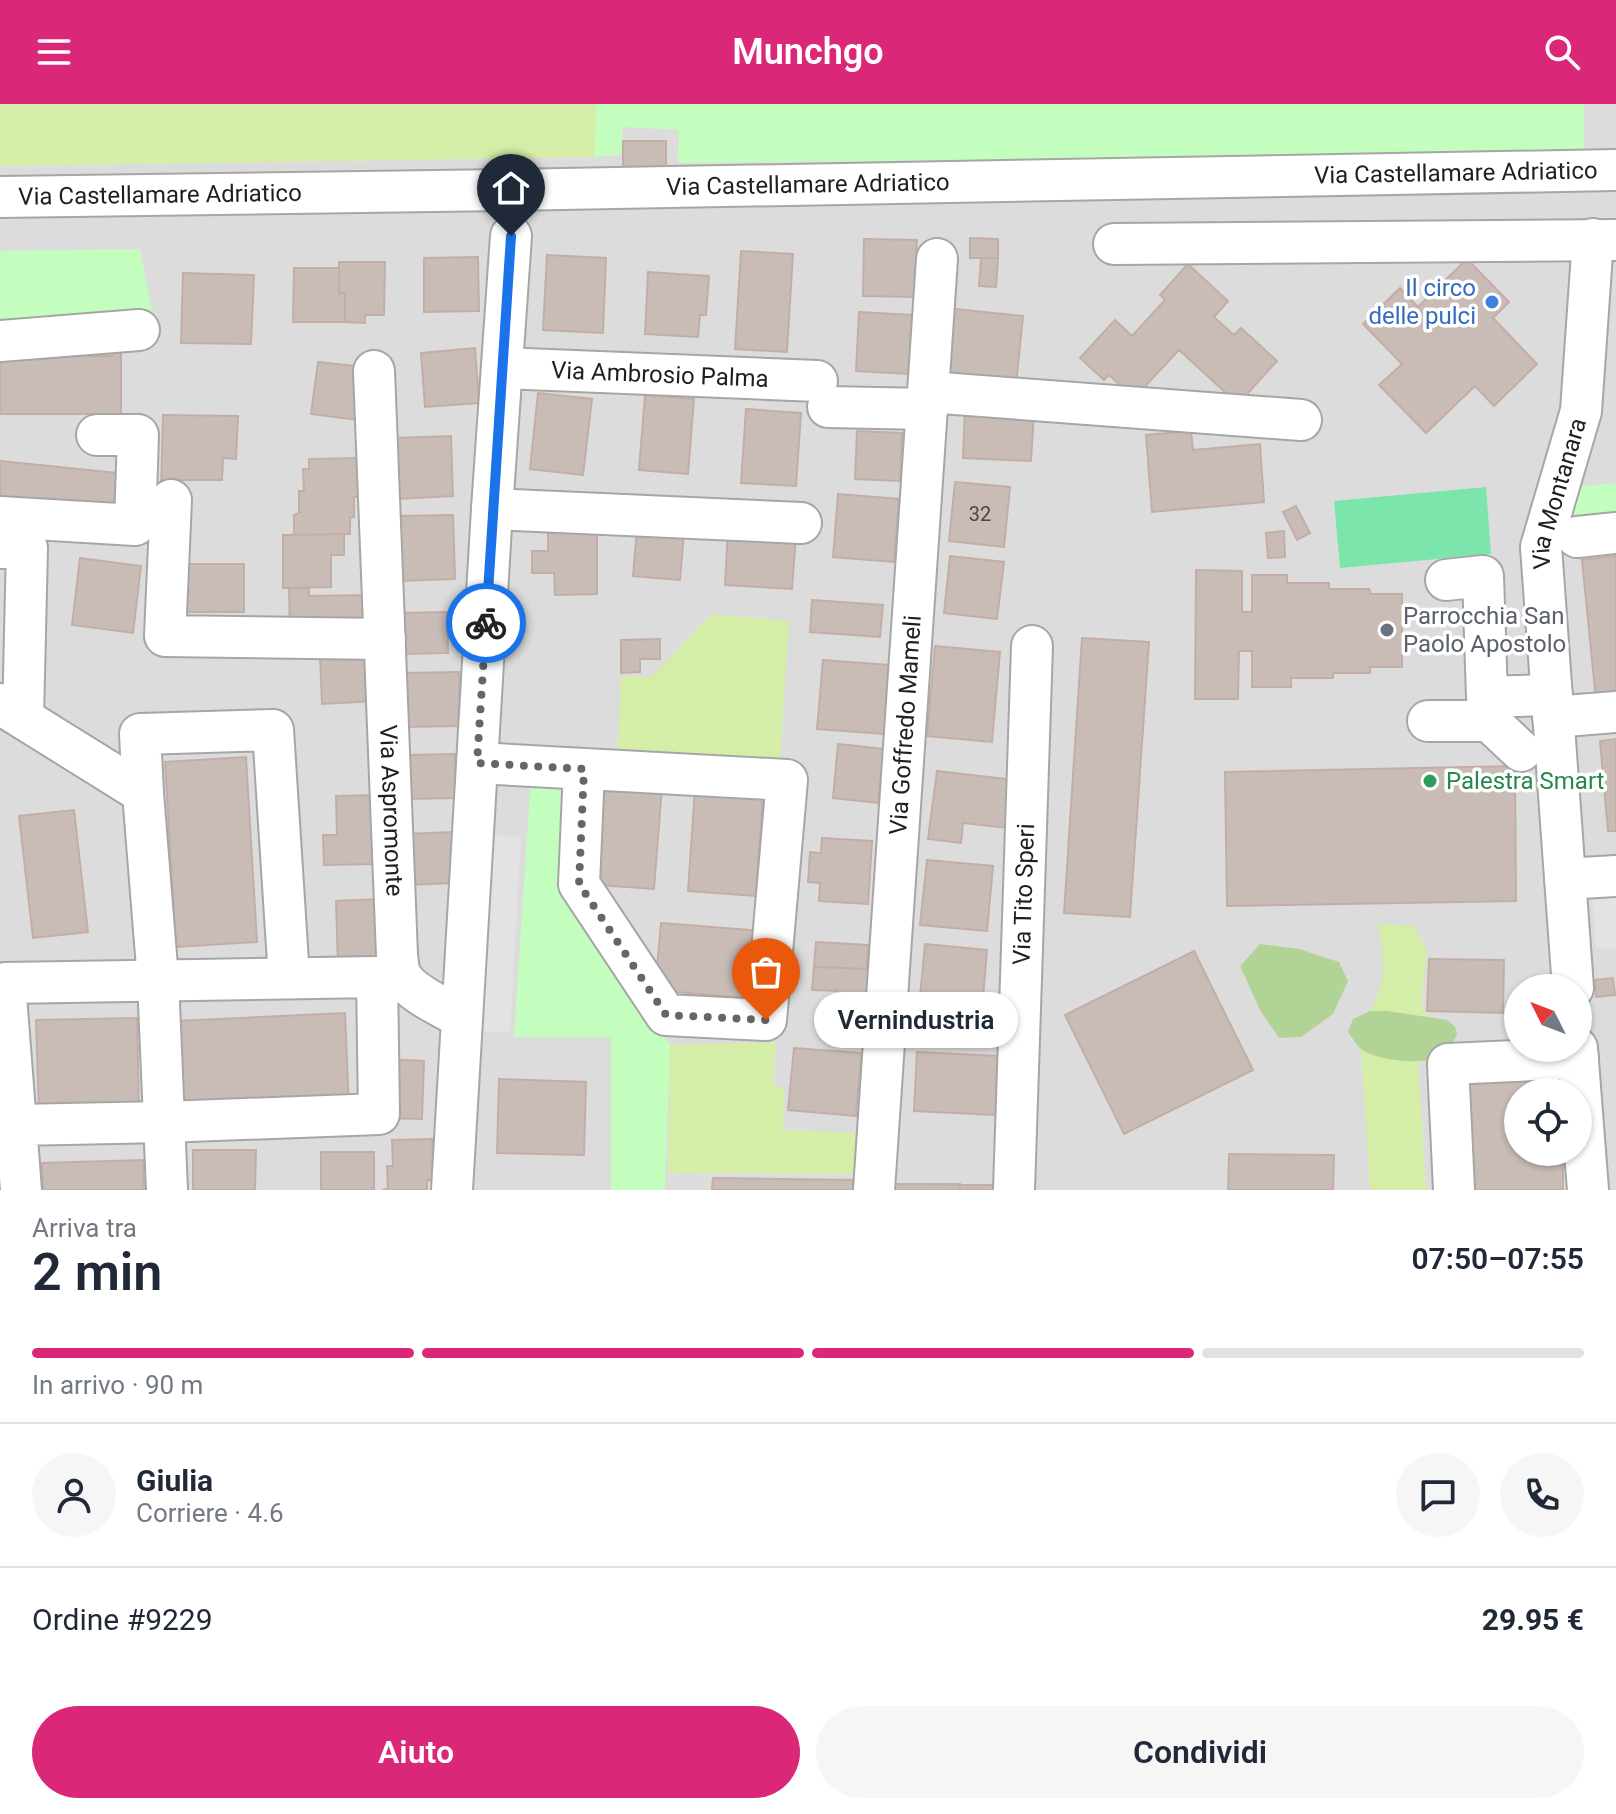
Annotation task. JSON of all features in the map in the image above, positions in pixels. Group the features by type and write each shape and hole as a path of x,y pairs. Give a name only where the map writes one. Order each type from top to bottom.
{"street":[{"name":"Via Castellamare Adriatico","path":"0,197 1616,170"},
{"path":"452,1190 511,236"},
{"name":"Via Montanara","path":"1114,244 1604,239 1581,411 1541,547 1572,974"},
{"name":"Via Goffredo Mameli","path":"874,1190 937,259"},
{"path":"0,341 139,330"},
{"name":"Via Ambrosio Palma","path":"502,368 823,394 1301,420"},
{"name":"Via Aspromonte","path":"375,384 397,955 400,972 412,988 462,1018"},
{"path":"0,517 135,525 138,435 97,435"},
{"path":"171,500 165,636 385,639"},
{"path":"492,509 801,523"},
{"path":"1577,537 1616,533"},
{"path":"143,793 12,711 14,548 147,551"},
{"path":"1446,580 1483,576 1487,697 1616,712"},
{"name":"Via Tito Speri","path":"1014,1190 1032,646"},
{"path":"1428,721 1489,721 1521,751"},
{"path":"167,1190 158,980 140,734 273,730 289,978"},
{"path":"477,763 787,780 766,1020 666,1015 579,884 584,769"},
{"path":"1565,879 1616,876"},
{"path":"16,1125 379,1114 377,977 5,983 21,1190"},
{"path":"1454,1190 1448,1064 1504,1059"},
{"path":"1579,1062 1588,1190"}],"shaded area":[{"path":"596,104 1616,104 1616,1190 0,1190 0,166 594,157"},
{"path":"489,835 521,837 510,1033 477,1031"},
{"path":"1616,893 1616,948 1596,949 1592,895"}],"green space":[{"path":"0,104 596,104 595,157 0,166"},
{"path":"596,104 1584,104 1584,154 678,163 679,130 623,127 621,155 595,157"},
{"path":"140,249 153,317 0,332 0,251"},
{"path":"1616,483 1616,522 1557,525 1574,487"},
{"path":"1486,487 1491,554 1340,568 1334,501"},
{"path":"712,614 789,621 780,759 618,749 621,676 651,677"},
{"path":"531,776 577,776 568,902 670,1045 665,1190 611,1190 611,1037 514,1037"},
{"path":"1378,924 1414,926 1427,951 1421,1000 1430,1016 1370,1011 1376,1000 1383,969"},
{"path":"1260,944 1299,949 1339,962 1348,981 1333,1014 1301,1037 1279,1038 1260,1010 1240,966"},
{"path":"1370,1011 1447,1020 1455,1027 1457,1035 1448,1048 1435,1058 1418,1061 1375,1056 1360,1048 1348,1032 1353,1019"},
{"path":"776,1042 773,1086 784,1088 783,1130 863,1133 860,1174 668,1173 670,1045"},
{"path":"1361,1049 1375,1056 1418,1062 1426,1190 1370,1190"}],"building":[{"path":"623,141 666,141 666,168 623,168"},
{"path":"970,238 998,239 998,258 970,258"},
{"path":"864,239 917,240 915,297 863,296"},
{"path":"741,251 793,254 787,352 735,349"},
{"path":"547,255 606,258 603,333 543,330"},
{"path":"478,257 479,311 424,312 424,258"},
{"path":"981,258 998,258 996,287 979,286"},
{"path":"1467,259 1509,302 1493,318 1537,364 1494,406 1475,386 1426,433 1379,385 1402,364 1363,324 1400,288 1418,307"},
{"path":"339,262 385,262 384,315 365,315 365,323 345,322 345,293 339,293"},
{"path":"1188,264 1228,301 1214,317 1234,335 1241,328 1277,361 1238,404 1179,350 1134,398 1109,375 1104,380 1080,358 1115,320 1132,336 1165,300 1160,295"},
{"path":"294,268 339,268 339,293 345,293 345,322 293,322"},
{"path":"648,272 709,276 706,315 700,315 698,337 645,334"},
{"path":"183,273 254,275 251,344 181,343"},
{"path":"946,308 1023,316 1016,385 939,378"},
{"path":"859,312 912,315 908,374 856,371"},
{"path":"475,348 479,403 425,407 421,353"},
{"path":"112,350 121,351 121,414 0,414 0,356 112,356"},
{"path":"318,362 364,367 357,420 311,414"},
{"path":"538,393 592,399 583,475 530,469"},
{"path":"645,395 694,399 688,474 639,470"},
{"path":"746,409 801,413 796,486 741,483"},
{"path":"965,409 1034,412 1031,461 963,458"},
{"path":"163,415 238,416 236,459 223,458 222,480 177,480 177,492 161,492"},
{"path":"857,431 902,433 900,481 855,479"},
{"path":"1191,431 1193,450 1260,444 1264,502 1152,512 1146,435"},
{"path":"451,436 453,496 397,499 395,438"},
{"path":"365,458 358,471 358,497 354,497 350,534 294,535 294,515 299,513 299,491 304,491 303,469 309,469 309,459"},
{"path":"0,461 117,473 113,517 0,506"},
{"path":"955,482 1010,487 1004,547 949,541"},
{"path":"838,494 899,499 894,562 833,557"},
{"path":"1296,506 1310,533 1297,540 1283,512"},
{"path":"453,515 455,579 399,581 397,516"},
{"path":"548,522 597,522 597,594 555,595 554,573 532,573 532,551 548,551"},
{"path":"637,529 684,533 680,580 633,576"},
{"path":"728,530 796,535 792,589 725,585"},
{"path":"1284,531 1285,557 1268,558 1266,533"},
{"path":"344,534 344,555 331,555 331,587 283,588 283,535"},
{"path":"950,556 1004,562 997,619 944,613"},
{"path":"1616,556 1616,698 1596,700 1582,560"},
{"path":"80,558 141,566 133,633 72,625"},
{"path":"179,564 244,564 244,612 178,612"},
{"path":"1196,570 1242,571 1242,612 1252,612 1252,575 1287,575 1287,583 1329,583 1329,589 1369,589 1371,594 1402,594 1402,667 1370,667 1370,673 1333,673 1333,678 1291,678 1291,687 1252,687 1252,651 1239,651 1238,699 1195,699"},
{"path":"289,588 309,588 309,596 373,595 373,632 290,634"},
{"path":"812,600 883,605 880,637 810,632"},
{"path":"447,612 448,653 402,654 401,613"},
{"path":"1082,638 1149,642 1130,917 1064,913"},
{"path":"660,639 660,659 640,659 640,672 621,673 621,640"},
{"path":"935,646 1000,652 992,742 927,736"},
{"path":"374,652 376,701 322,704 320,655"},
{"path":"823,660 889,665 884,734 817,729"},
{"path":"459,672 460,726 404,727 403,673"},
{"path":"1616,739 1616,831 1608,831 1600,741"},
{"path":"838,744 884,749 878,803 833,798"},
{"path":"455,754 456,798 407,799 407,755"},
{"path":"246,757 257,942 176,947 165,762"},
{"path":"1515,766 1516,901 1227,906 1225,772"},
{"path":"937,771 1014,780 1008,828 963,823 961,843 928,839"},
{"path":"594,782 662,787 654,889 586,884"},
{"path":"695,789 763,794 756,896 688,891"},
{"path":"376,795 377,864 324,865 323,835 337,835 336,796"},
{"path":"74,810 88,932 33,938 19,816"},
{"path":"453,832 455,883 406,885 405,834"},
{"path":"822,838 872,841 868,904 819,901 820,883 808,882 810,852 821,853"},
{"path":"927,860 993,866 987,931 920,925"},
{"path":"379,899 381,964 338,966 336,901"},
{"path":"661,923 762,931 756,999 655,990"},
{"path":"816,942 868,945 867,969 814,967"},
{"path":"925,944 987,950 980,1033 917,1028"},
{"path":"1194,951 1253,1070 1124,1134 1065,1015"},
{"path":"1429,959 1504,960 1503,1013 1427,1011"},
{"path":"814,967 871,969 868,1025 835,1024 837,991 812,990"},
{"path":"1613,978 1615,995 1596,997 1595,980"},
{"path":"345,1013 349,1107 181,1115 176,1021"},
{"path":"137,1018 139,1111 39,1114 36,1020"},
{"path":"794,1048 861,1053 856,1116 788,1110"},
{"path":"917,1052 998,1056 995,1115 914,1111"},
{"path":"386,1059 424,1061 422,1119 383,1118"},
{"path":"499,1079 586,1082 584,1155 497,1153"},
{"path":"1504,1080 1504,1166 1563,1166 1563,1190 1464,1190 1462,1081"},
{"path":"432,1139 434,1181 427,1180 427,1190 383,1190 388,1188 387,1166 393,1166 392,1140"},
{"path":"193,1150 256,1150 255,1190 193,1190"},
{"path":"321,1152 374,1152 374,1190 321,1190"},
{"path":"1229,1154 1334,1155 1333,1190 1228,1190"},
{"path":"143,1160 144,1190 43,1190 42,1163"},
{"path":"713,1178 853,1180 853,1190 712,1190"},
{"path":"891,1184 1005,1185 1005,1190 891,1190"},
{"path":"891,1184 960,1184 960,1190 891,1190"}],"way so far":[{"path":"486,623 477,763 584,769 579,884 666,1015 766,1020"}],"place":[{"name":"Il circo delle pulci","path":"1492,302"},
{"name":"Parrocchia San Paolo Apostolo","path":"1387,630"},
{"name":"Palestra Smart","path":"1430,781"},
{"name":"Vernindustria","path":"766,1020"}],"route":[{"path":"486,623 511,236"}]}
